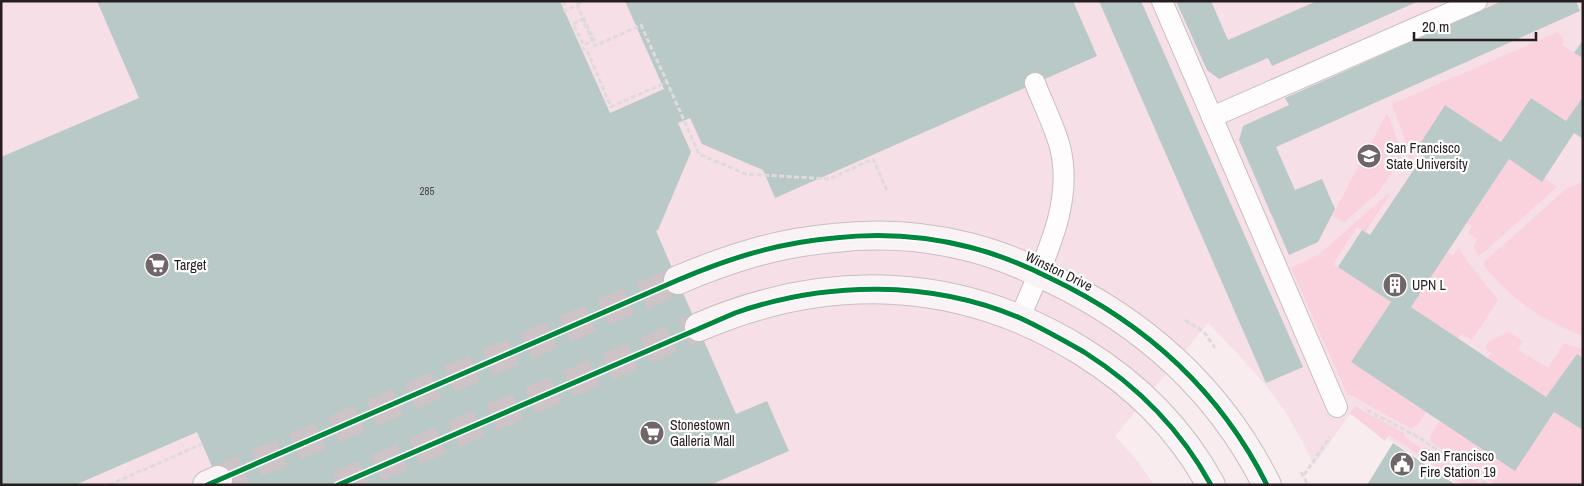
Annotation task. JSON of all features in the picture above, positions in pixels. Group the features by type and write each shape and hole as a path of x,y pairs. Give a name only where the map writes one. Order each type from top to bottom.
{"street":[{"name":"Winston Drive","path":"678,280 724,261 767,248 835,237 879,236 923,239 968,247 993,254 1038,272 1100,304 1174,359 1203,389 1231,424 1267,485"},
{"path":"699,327 756,305 822,292 890,290 936,295 965,301 1020,318 1062,339 1120,376 1167,422 1194,458 1211,485"}],"lane":[{"path":"1162,1 1337,407"},
{"path":"1212,117 1477,1"},
{"path":"1020,318 1057,227 1063,189 1063,167 1060,147 1035,83"}],"path":[{"path":"564,1 565,11 585,1"},
{"path":"577,5 594,40 589,42 584,45 573,24 582,19 590,38 595,46 641,25 699,154 746,174 829,179 873,159 887,191"},
{"path":"581,48 587,50 611,106 667,82"},
{"path":"1361,407 1420,438 1488,485"},
{"path":"1304,475 1332,435"},
{"path":"109,485 202,444"}],"shaded area":[{"path":"1,1 1583,1 1583,485 1459,485 1350,414 1314,465 1286,413 1264,383 1208,323 1115,436 1135,458 1154,485 1,485"},
{"path":"1558,32 1564,41 1562,45 1583,58 1583,97 1566,121 1531,98 1501,142 1445,105 1409,163 1406,143 1392,104"},
{"path":"1387,113 1396,136 1401,159 1378,193 1344,222 1332,216"},
{"path":"1509,159 1542,182 1544,178 1557,187 1482,254 1478,255 1473,247 1477,239 1468,233 1472,226 1467,223"},
{"path":"1583,182 1583,336 1540,316 1518,300 1484,266 1485,261 1567,188"},
{"path":"1388,194 1390,195 1365,232 1357,227 1333,264 1391,302 1351,362 1426,412 1417,426 1410,428 1349,394 1348,396 1291,268 1319,254"},
{"path":"1459,247 1466,260 1498,300 1472,340 1462,334 1458,339 1411,307 1447,252 1453,256"},
{"path":"1509,332 1523,341 1518,350 1548,368 1564,343 1583,350 1583,358 1577,354 1546,397 1488,358 1491,353 1485,348 1489,341"},
{"path":"1355,406 1404,433 1405,437 1421,448 1427,448 1483,485 1464,485 1389,435 1385,441 1350,413"},
{"path":"1554,412 1583,430 1583,485 1496,485 1431,442 1430,436 1440,421"}],"building":[{"path":"97,1 560,1 610,113 664,89 625,1 1073,1 1097,56 775,198 763,170 702,144 690,118 678,123 691,152 656,231 736,414 767,401 789,451 710,485 220,485 197,432 75,485 1,485 1,157 139,98"},
{"path":"1099,1 1141,1 1303,367 1266,383"},
{"path":"1176,1 1211,1 1228,40 1317,1 1419,1 1272,66 1268,58 1219,79 1207,70"},
{"path":"1502,1 1576,1 1580,11 1276,147 1295,190 1322,179 1335,209 1318,242 1289,255 1239,140 1243,126 1289,105 1285,98"},
{"path":"1583,40 1583,58 1574,53"},
{"name":"UPN L","path":"1583,97 1583,139 1574,133 1542,182 1509,159 1411,307 1546,397 1577,354 1583,358 1583,430 1554,412 1515,471 1351,362 1391,302 1338,267 1362,230 1370,235 1429,147 1421,142 1445,105 1501,142 1531,98 1566,121"},
{"name":"San Francisco Fire Station 19","path":"1393,443 1456,485 1367,485"}],"tunnel":[{"path":"218,480 678,280"},
{"path":"338,485 699,327"}],"cycle path":[{"path":"207,485 716,265 773,248 813,240 868,236 902,236 936,240 969,247 1020,264 1085,296 1148,338 1176,362 1226,418 1248,450 1267,485"},
{"path":"338,485 735,313 770,302 805,295 842,290 878,289 915,291 951,297 986,306 1020,318 1084,352 1122,379 1156,410 1186,446 1211,485"}],"place":[{"name":"San Francisco State University","path":"1369,156"},
{"name":"Target","path":"157,265"},
{"name":"UPN L","path":"1395,285"},
{"name":"Stonestown Galleria Mall","path":"652,433"},
{"name":"San Francisco Fire Station 19","path":"1402,464"}]}
